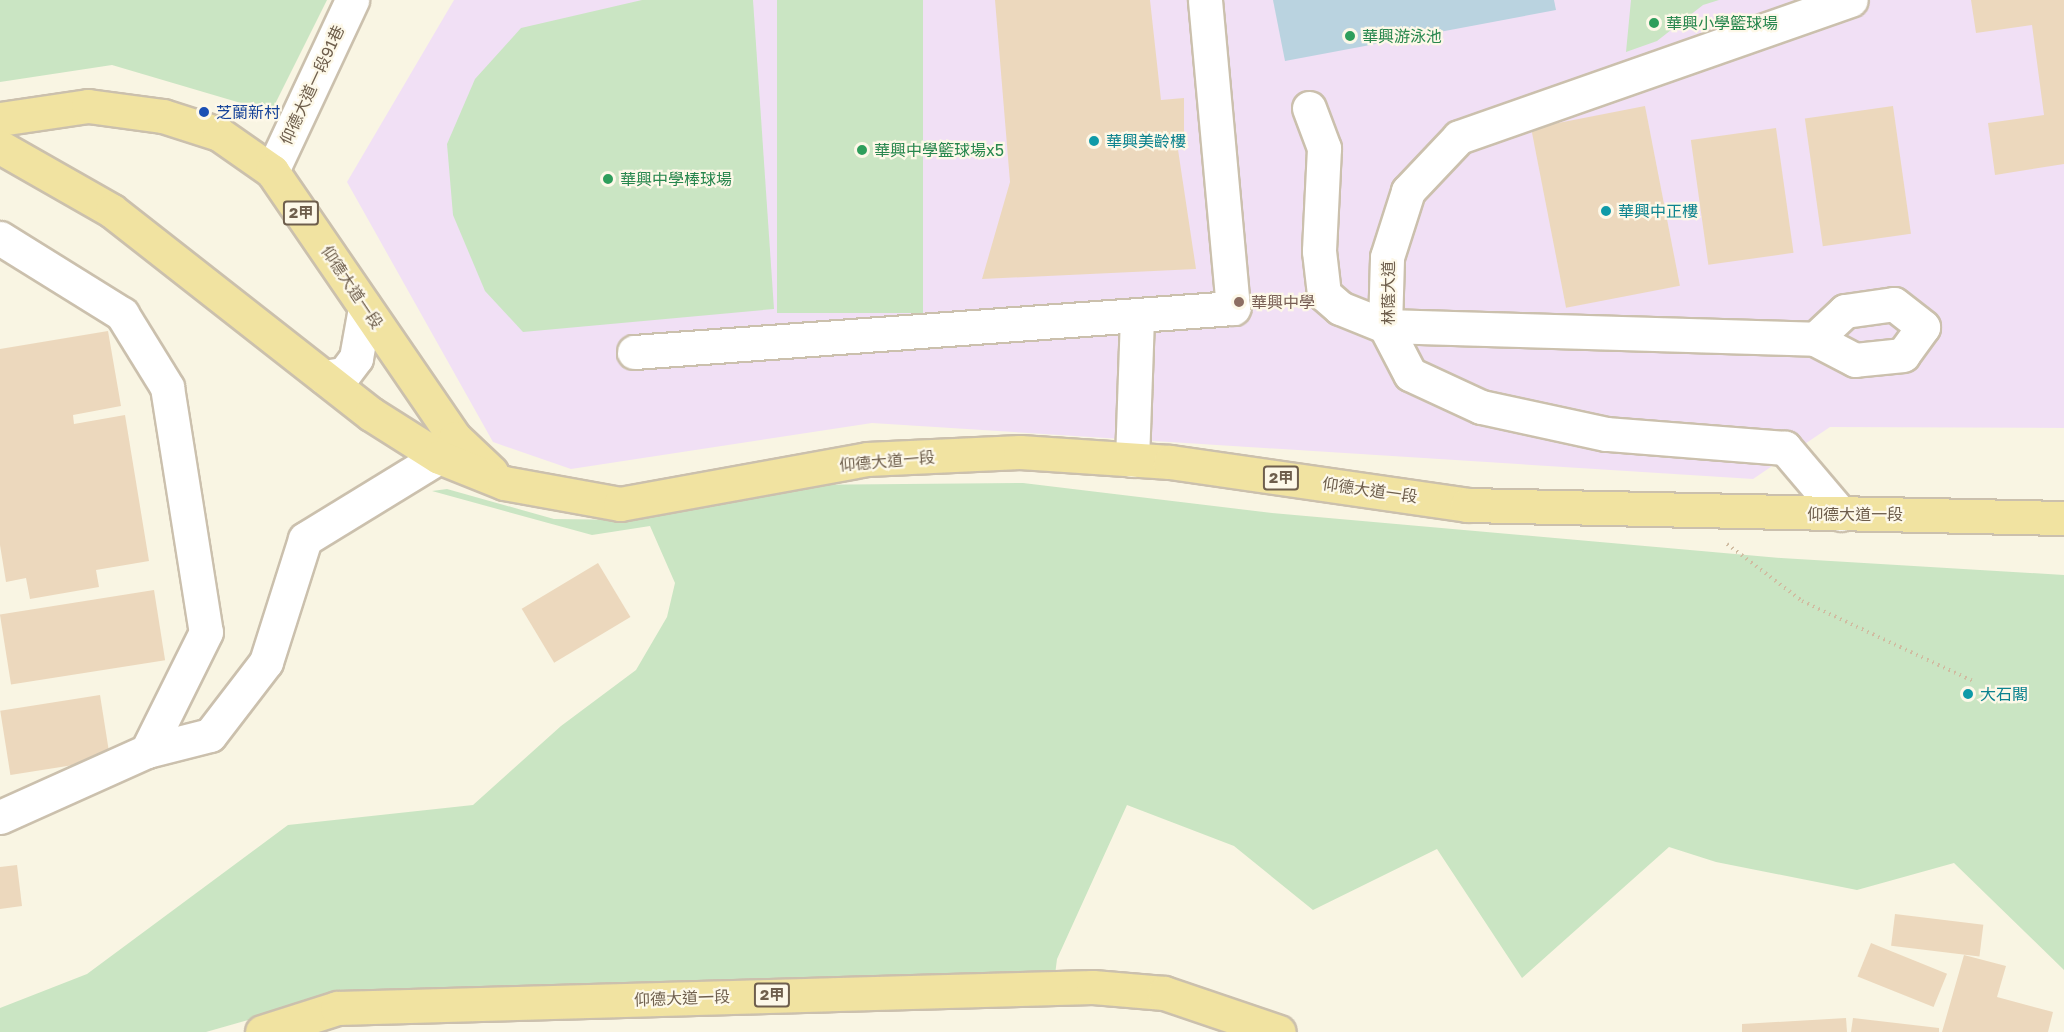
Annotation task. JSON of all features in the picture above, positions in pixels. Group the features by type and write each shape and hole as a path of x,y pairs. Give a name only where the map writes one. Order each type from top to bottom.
{"main road":[{"name":"仰德大道一段","path":"0,119 88,106 163,116 219,134 272,171 455,438 504,483"},
{"name":"仰德大道一段","path":"0,147 112,211 371,414 439,457 504,483 620,504 867,459 1020,452 1132,460 1467,505 2064,518"},
{"name":"仰德大道一段","path":"262,1032 337,1008 1093,987 1164,993 1279,1032"}],"lane":[{"name":"仰德大道一段91巷","path":"272,171 352,0"},
{"path":"634,352 1233,308 1205,0"},
{"name":"林蔭大道","path":"1840,514 1785,448 1606,435 1480,407 1410,374 1385,326 1387,257 1408,191 1460,137 1851,0"},
{"path":"1309,108 1324,148 1319,251 1324,294 1340,308 1385,326 1815,339"},
{"path":"0,238 122,314 167,387 206,632 147,751"},
{"path":"324,376 344,374 356,358 365,308"},
{"path":"1132,460 1137,315"},
{"path":"0,817 147,751 210,735 266,662 305,539 439,457"}],"path":[{"path":"1722,541 1802,601 1975,682"}],"shaded area":[{"name":"華興中學","path":"454,0 2064,0 2064,428 1830,427 1753,479 872,423 571,469 493,442 347,182"}],"green space":[{"path":"0,0 327,0 271,112 112,65 0,82"},
{"name":"華興中學棒球場","path":"642,0 753,0 774,309 523,332 485,291 453,215 447,144 475,79 521,28"},
{"name":"華興中學籃球場x5","path":"777,0 923,0 923,313 777,313"},
{"name":"華興小學籃球場","path":"1631,0 1719,0 1703,5 1657,41 1626,52"},
{"path":"1023,483 1272,513 1781,558 2064,575 2064,970 1954,863 1857,890 1716,862 1669,847 1522,978 1437,849 1313,910 1234,846 1127,805 1057,959 1055,975 312,1002 206,1032 0,1032 0,1008 87,974 288,825 473,805 561,726 636,670 667,617 675,583 650,526 592,535 432,491 447,489 554,519 632,520 791,485"}],"water":[{"name":"華興游泳池","path":"1273,0 1554,0 1556,10 1285,61"}],"building":[{"name":"華興美齡樓","path":"995,0 1150,0 1161,100 1184,98 1184,138 1177,143 1196,269 982,279 1010,182"},
{"path":"1971,0 2064,0 2064,164 1995,175 1988,123 2044,115 2032,25 1976,33"},
{"name":"華興中正樓","path":"1645,106 1680,286 1566,308 1531,128"},
{"path":"1893,106 1911,234 1823,246 1805,118"},
{"path":"1776,128 1794,253 1708,265 1691,140"},
{"path":"108,331 121,406 73,415 74,424 125,415 149,561 96,570 99,587 30,599 26,578 6,582 0,545 0,349"},
{"path":"598,563 630,617 554,663 522,609"},
{"path":"154,590 165,660 11,685 0,614"},
{"path":"100,695 110,759 10,775 0,711"},
{"path":"17,865 22,906 0,909 0,867"},
{"path":"1895,914 1983,925 1979,957 1891,946"},
{"path":"1871,943 1947,974 1934,1007 1858,976"},
{"path":"1964,955 2006,966 1997,997 2053,1012 2048,1032 1942,1032"},
{"path":"1846,1018 1847,1032 1742,1032 1742,1024"},
{"path":"1853,1018 1939,1028 1939,1032 1851,1032"}],"place":[{"name":"華興小學籃球場","path":"1654,23"},
{"name":"華興游泳池","path":"1350,36"},
{"name":"芝蘭新村","path":"204,112"},
{"name":"華興美齡樓","path":"1094,141"},
{"name":"華興中學籃球場x5","path":"862,150"},
{"name":"華興中學棒球場","path":"608,179"},
{"name":"華興中正樓","path":"1606,211"},
{"name":"華興中學","path":"1239,302"},
{"name":"大石閣","path":"1968,694"}]}
